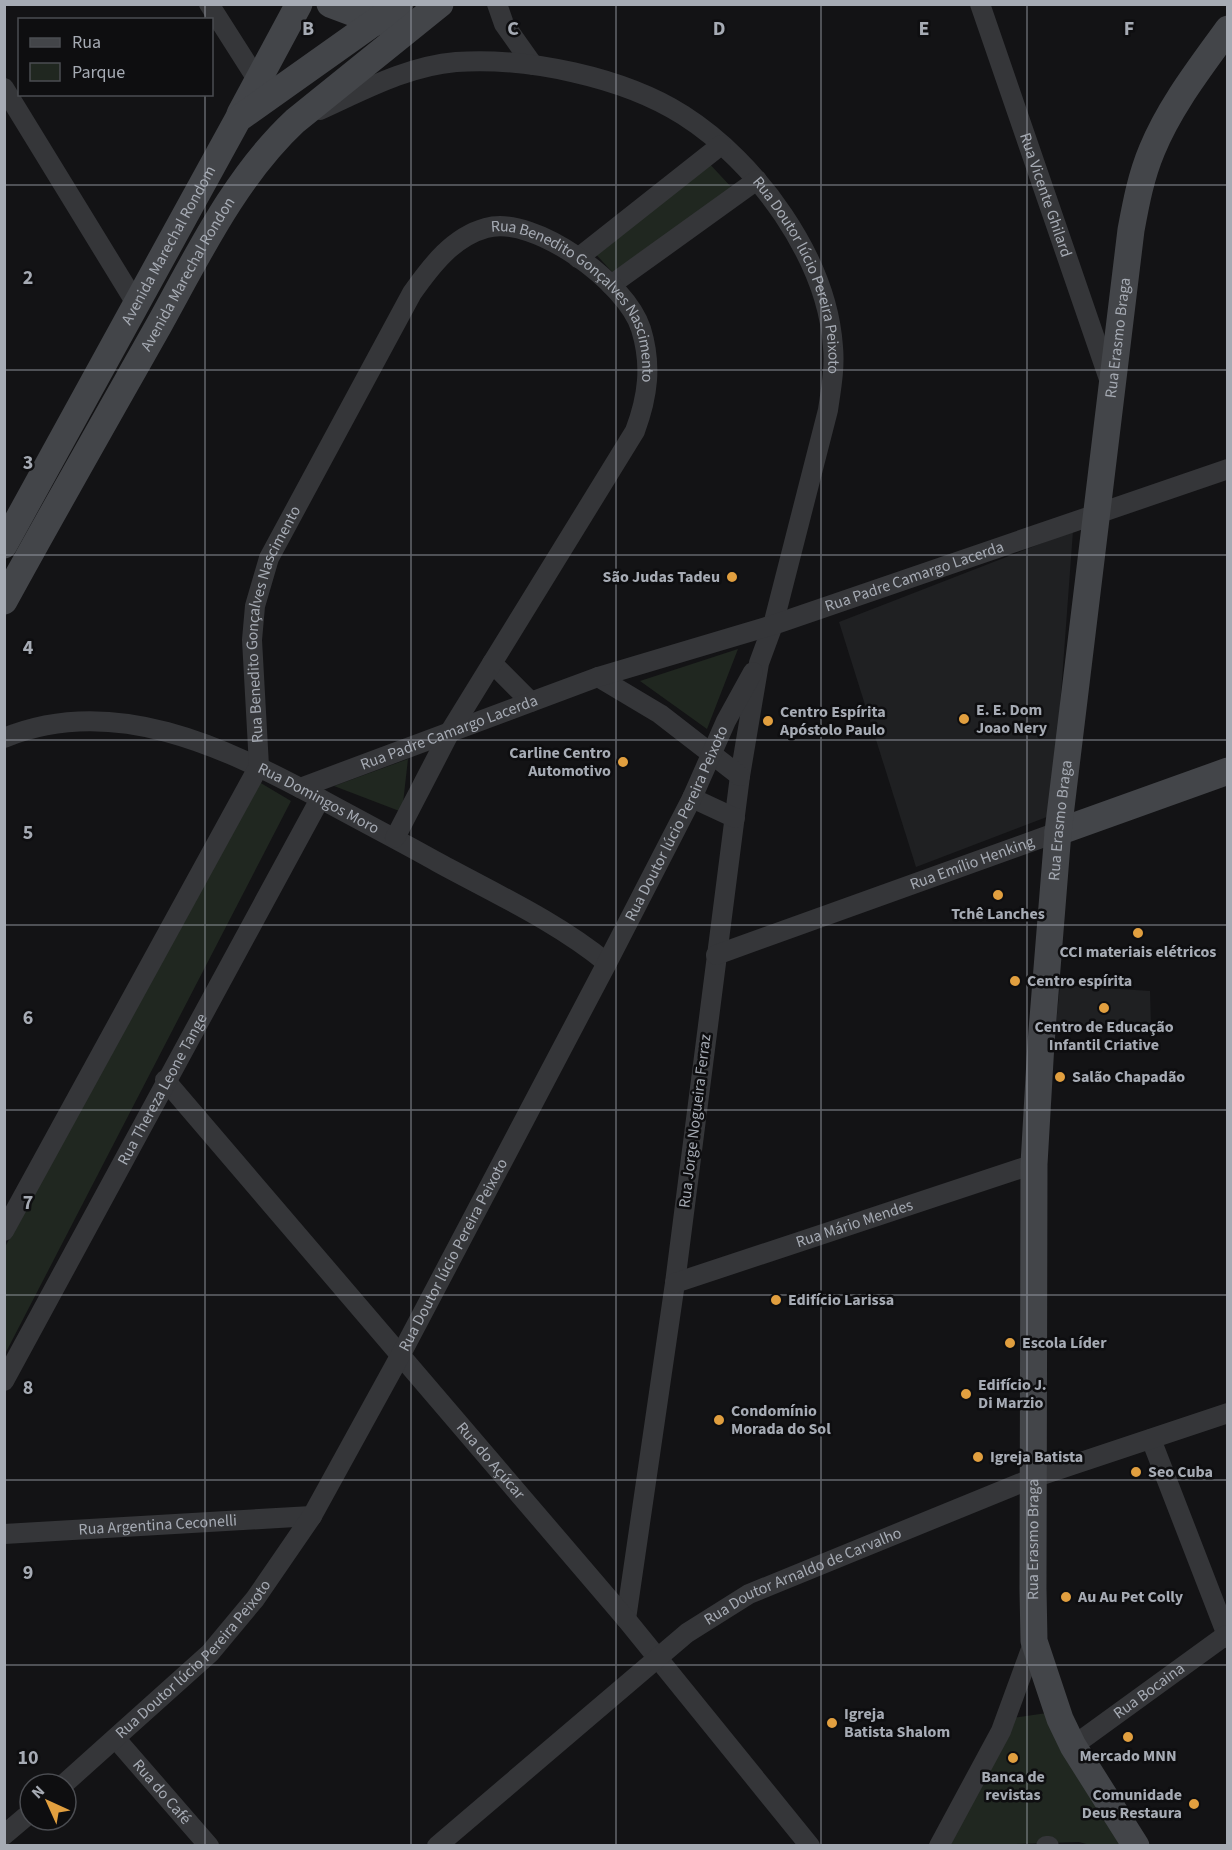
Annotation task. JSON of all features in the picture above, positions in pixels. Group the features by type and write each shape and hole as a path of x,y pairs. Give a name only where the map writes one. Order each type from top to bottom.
{"street":[{"path":"210,4 258,81"},
{"path":"238,119 299,4"},
{"path":"330,4 378,22"},
{"name":"Avenida Marechal Rondom","path":"4,545 238,119 378,22 400,4"},
{"name":"Avenida Marechal Rondon","path":"4,601 211,232 251,171 274,141 295,121 441,4"},
{"path":"497,4 504,24 533,65"},
{"name":"Rua Vicente Ghilard","path":"980,4 1112,387"},
{"name":"Rua Erasmo Braga","path":"1136,1845 1073,1746 1060,1719 1034,1641 1034,1164 1058,832 1131,230 1139,188 1152,149 1171,113 1227,29"},
{"name":"Rua Doutor lúcio Pereira Peixoto","path":"295,121 382,82 423,68 456,62 533,65 624,88 663,104 699,126 757,180 793,227 824,302 833,346 833,377 828,410 773,625"},
{"path":"4,88 137,305"},
{"path":"578,258 721,145"},
{"path":"611,285 757,180"},
{"name":"Rua Benedito Gonçalves Nascimento","path":"260,766 252,640 255,606 269,558 412,293 446,251 465,236 486,228 506,225 529,230 551,240 578,258 611,285 626,302 640,326 648,354 649,379 645,406 635,431 450,730 394,838"},
{"name":"Rua Padre Camargo Lacerda","path":"300,788 450,730 598,677 773,625 1227,469"},
{"name":"Rua Jorge Nogueira Ferraz","path":"626,1619 675,1283 740,776 759,663 773,625"},
{"path":"492,663 531,702"},
{"name":"Rua Doutor lúcio Pereira Peixoto","path":"78,1772 210,1653 255,1599 312,1516 400,1356 607,963 692,798 739,695 759,663"},
{"path":"598,677 660,714 712,757 740,776"},
{"name":"Rua Domingos Moro","path":"4,738 27,729 68,720 116,723 199,741 260,766 394,838 576,939 607,963"},
{"path":"4,1231 260,766"},
{"name":"Rua Emílio Henking","path":"716,955 1227,771"},
{"path":"692,798 735,818"},
{"name":"Rua Thereza Leone Tange","path":"4,1381 165,1080 320,799"},
{"name":"Rua do Açúcar","path":"165,1080 626,1619 810,1845"},
{"name":"Rua Mário Mendes","path":"675,1283 1034,1164"},
{"name":"Rua Doutor Arnaldo de Carvalho","path":"437,1845 704,1621 757,1590 1034,1478 1227,1413"},
{"path":"1151,1439 1227,1637"},
{"name":"Rua Argentina Ceconelli","path":"4,1534 312,1516"},
{"name":"Rua Bocaina","path":"1073,1746 1227,1637"},
{"name":"Rua Erasmo Braga","path":"939,1845 1001,1731 1034,1641"},
{"name":"Rua do Café","path":"116,1739 209,1845"},
{"path":"4,1835 18,1823"}],"shaded area":[{"name":"E. E. Dom Joao Nery","path":"1073,531 1052,815 916,867 839,622"},
{"name":"Centro de Educação Infantil Criative","path":"1060,985 1150,991 1151,1025 1056,1025"}],"green space":[{"path":"706,160 733,189 615,275 591,249"},
{"path":"738,649 707,729 640,681"},
{"path":"408,759 402,812 334,786"},
{"path":"254,779 291,801 5,1354 5,1247"},
{"path":"1047,1713 1125,1845 1090,1845 1079,1842 950,1846 1012,1718"}],"place":[{"name":"São Judas Tadeu","path":"732,577"},
{"name":"E. E. Dom Joao Nery","path":"964,719"},
{"name":"Centro Espírita Apóstolo Paulo","path":"768,721"},
{"name":"Carline Centro Automotivo","path":"623,762"},
{"name":"Tchê Lanches","path":"998,895"},
{"name":"CCI materiais elétricos","path":"1138,933"},
{"name":"Centro espírita","path":"1015,981"},
{"name":"Centro de Educação Infantil Criative","path":"1104,1008"},
{"name":"Salão Chapadão","path":"1060,1077"},
{"name":"Edifício Larissa","path":"776,1300"},
{"name":"Escola Líder","path":"1010,1343"},
{"name":"Edifício J. Di Marzio","path":"966,1394"},
{"name":"Condomínio Morada do Sol","path":"719,1420"},
{"name":"Igreja Batista","path":"978,1457"},
{"name":"Seo Cuba","path":"1136,1472"},
{"name":"Au Au Pet Colly","path":"1066,1597"},
{"name":"Igreja Batista Shalom","path":"832,1723"},
{"name":"Mercado MNN","path":"1128,1737"},
{"name":"Banca de revistas","path":"1013,1758"},
{"name":"Comunidade Deus Restaura","path":"1194,1804"}]}
